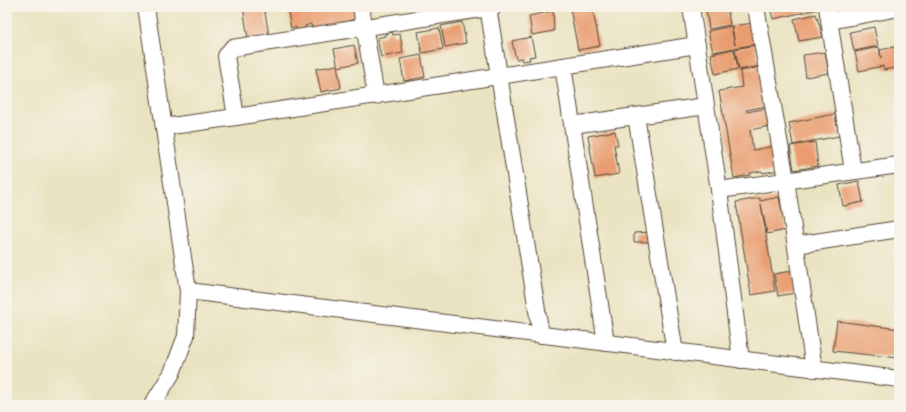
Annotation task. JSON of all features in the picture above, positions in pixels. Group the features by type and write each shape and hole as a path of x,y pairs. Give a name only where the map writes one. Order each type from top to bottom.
{"street":[{"path":"146,7 188,291 186,336 172,373 152,405"},
{"path":"361,7 376,96"},
{"path":"236,118 226,56 232,48 490,7 541,335"},
{"path":"691,7 719,190 741,360"},
{"path":"756,7 786,180 814,369"},
{"path":"853,171 829,14 899,8"},
{"path":"164,127 236,118 697,45"},
{"path":"563,66 606,343"},
{"path":"572,125 706,106"},
{"path":"636,116 675,352"},
{"path":"719,190 899,165"},
{"path":"796,245 899,229"},
{"path":"188,291 899,379"}],"building":[{"path":"243,7 264,7 269,35 248,39"},
{"path":"287,7 354,7 356,19 312,30 311,24 305,26 305,28 296,30 296,27 291,28"},
{"path":"592,7 600,46 578,50 570,8"},
{"path":"727,7 730,25 709,29 706,9"},
{"path":"770,7 819,7 819,9 773,19"},
{"path":"553,11 554,31 532,35 529,16"},
{"path":"816,14 823,37 799,41 794,19"},
{"path":"462,22 466,43 445,47 441,26"},
{"path":"754,23 757,44 713,52 708,31 731,26 735,45 732,26"},
{"path":"874,27 878,46 854,51 850,32"},
{"path":"439,28 443,49 422,53 418,32"},
{"path":"392,32 393,35 400,34 403,53 381,57 377,38"},
{"path":"531,37 535,56 529,57 530,60 522,61 521,58 516,59 512,41"},
{"path":"354,45 358,63 338,67 334,49"},
{"path":"755,45 760,66 739,70 735,49"},
{"path":"899,46 899,67 884,70 883,66 859,71 855,52 879,47 881,58 880,50"},
{"path":"734,49 738,69 715,74 711,54"},
{"path":"825,52 829,73 806,77 803,55"},
{"path":"421,55 425,77 404,81 400,59"},
{"path":"337,65 341,88 321,92 316,69"},
{"path":"761,67 767,106 746,110 747,112 767,108 770,126 750,130 753,150 775,146 779,170 763,173 762,171 750,173 750,175 734,178 719,91 742,87 740,71"},
{"path":"835,114 839,136 793,145 789,123"},
{"path":"615,131 618,145 614,145 619,174 595,178 588,136"},
{"path":"815,142 818,166 794,170 790,146"},
{"path":"859,181 863,202 843,206 839,185"},
{"path":"779,197 786,230 767,234 761,204 775,291 751,295 736,202 760,198 760,201"},
{"path":"652,232 652,242 634,242 634,233"},
{"path":"791,271 795,293 778,296 774,274"},
{"path":"837,321 899,329 899,358 833,351"}]}
